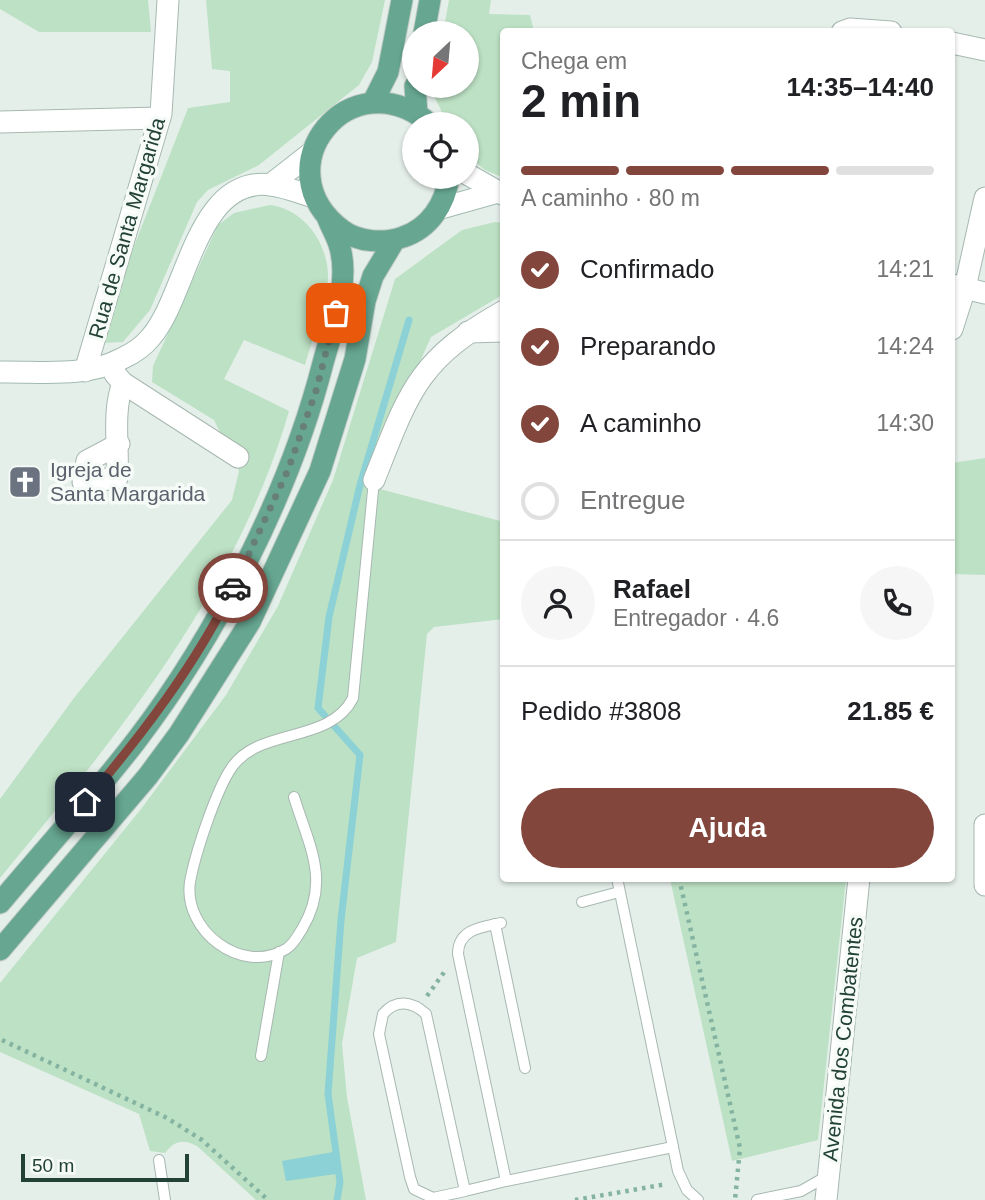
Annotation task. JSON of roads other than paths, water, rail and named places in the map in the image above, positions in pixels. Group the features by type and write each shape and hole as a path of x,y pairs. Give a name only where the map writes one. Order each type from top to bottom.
{"main road":[{"path":"373,102 388,72 402,0"},
{"path":"426,21 430,0"},
{"path":"0,903 136,741 206,637 229,596 288,470 316,391 343,274 341,250 328,219 314,197 309,175 312,153 320,134 334,118 352,107 373,102 396,104 410,112"},
{"path":"328,219 346,233 367,240 394,241 426,224 439,209 445,189"},
{"path":"0,950 148,776 179,734 250,622 320,471 355,359 365,301 373,276 394,241"}],"street":[{"name":"Rua de Santa Margarida","path":"85,371 159,118 168,0"},
{"path":"955,44 985,50"},
{"path":"0,122 159,118"},
{"path":"270,185 312,153"},
{"path":"479,181 499,193"},
{"path":"0,372 85,371 109,364 142,346 162,323 202,232 219,203 236,191 270,185 314,197"},
{"path":"439,209 499,193"},
{"path":"955,321 967,289 985,198"},
{"path":"374,480 416,383 435,358 466,332 500,313"},
{"path":"466,332 500,331"},
{"path":"109,364 123,383 238,457"},
{"path":"119,444 117,399 123,383"},
{"path":"985,825 985,885"},
{"name":"Avenida dos Combatentes","path":"827,1200 859,882"}],"lane":[{"path":"294,797 318,878 308,919 289,947 279,952 254,956 232,954 217,946 195,913 190,883 220,788 232,766 242,756 260,746 331,722 349,706 353,698 374,480"},
{"path":"618,882 673,1147 682,1181 698,1200"},
{"path":"582,902 619,892"},
{"path":"506,1181 458,954 461,938 470,931 498,924 525,1068"},
{"path":"261,1056 279,952"},
{"path":"465,1191 426,1014 419,1007 398,1003 389,1007 380,1023 414,1189 433,1198 673,1147"},
{"path":"159,1160 164,1200"},
{"path":"757,1200 801,1191 830,1175"}],"water":[{"path":"333,1152 336,1174 286,1181 282,1161"}],"waterway":[{"path":"337,1200 340,1182 328,1094 341,920 360,755 318,708 329,617 360,485 409,320"}],"place":[{"name":"Igreja de Santa Margarida","path":"25,482"}]}
